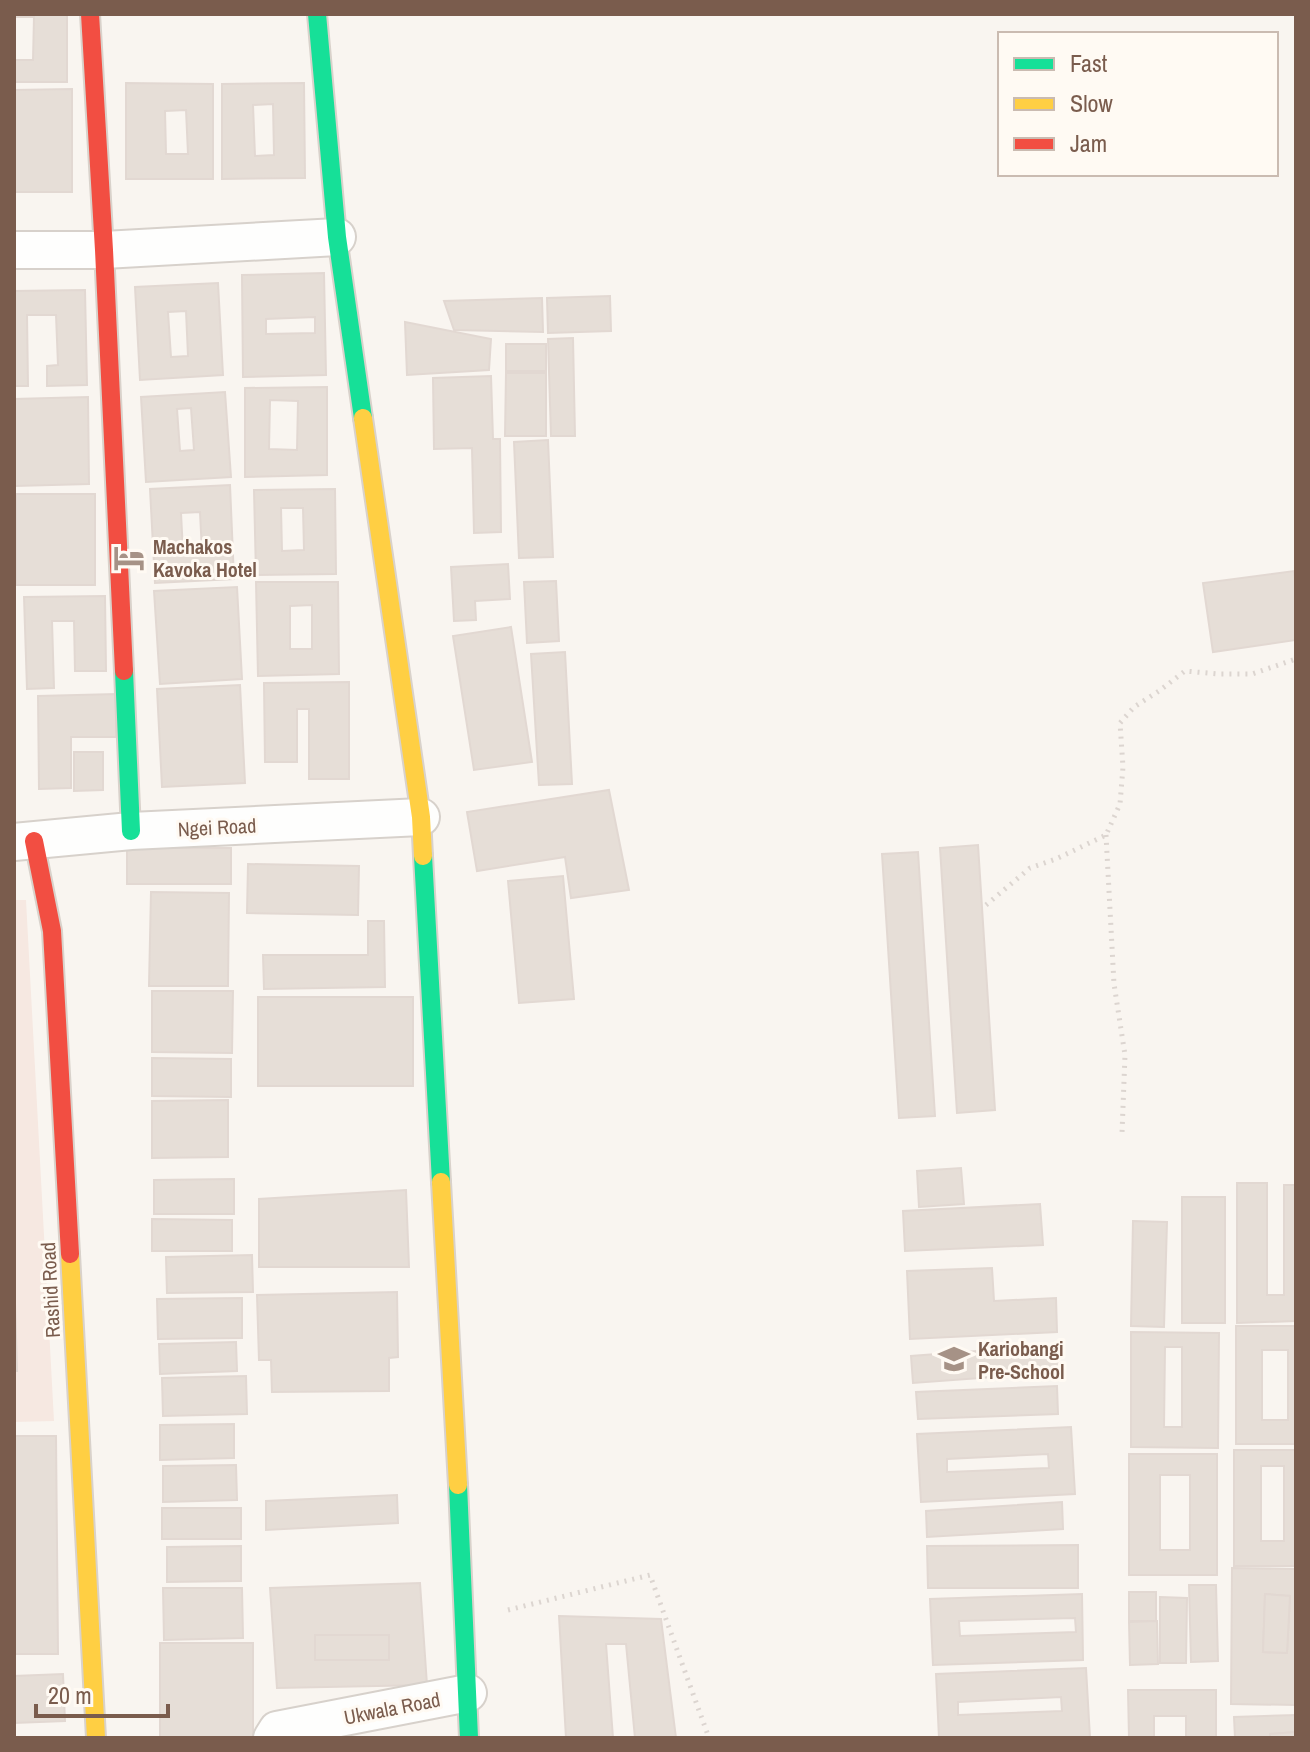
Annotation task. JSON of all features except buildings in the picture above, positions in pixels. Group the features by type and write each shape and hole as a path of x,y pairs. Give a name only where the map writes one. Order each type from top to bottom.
{"street":[{"path":"90,14 131,831"},
{"path":"317,14 337,237 421,817 469,1738"},
{"path":"14,250 104,250 337,237"},
{"name":"Ngei Road","path":"24,841 131,831 421,817"},
{"name":"Rashid Road","path":"24,841 52,931 96,1738"},
{"name":"Ukwala Road","path":"272,1738 277,1730 468,1693"}],"path":[{"path":"1122,1133 1125,1055 1114,984 1106,835 1120,804 1123,767 1120,723 1134,707 1185,671 1252,674 1296,659"},
{"path":"986,905 1030,868 1106,835"},
{"path":"465,1621 650,1575 709,1738"}],"shaded area":[{"path":"14,900 26,900 54,1421 14,1422"}],"traffic: fast":[{"path":"317,14 337,237 363,418"},
{"path":"124,671 131,831"},
{"path":"423,856 441,1182"},
{"path":"458,1485 469,1738"}],"traffic: slow":[{"path":"363,418 421,817 423,856"},
{"path":"441,1182 458,1485"},
{"path":"70,1254 96,1738"}],"traffic: jam":[{"path":"90,14 124,671"},
{"path":"34,841 52,931 70,1254"}],"place":[{"name":"Machakos Kavoka Hotel","path":"129,558"},
{"name":"Kariobangi Pre-School","path":"954,1359"}]}
